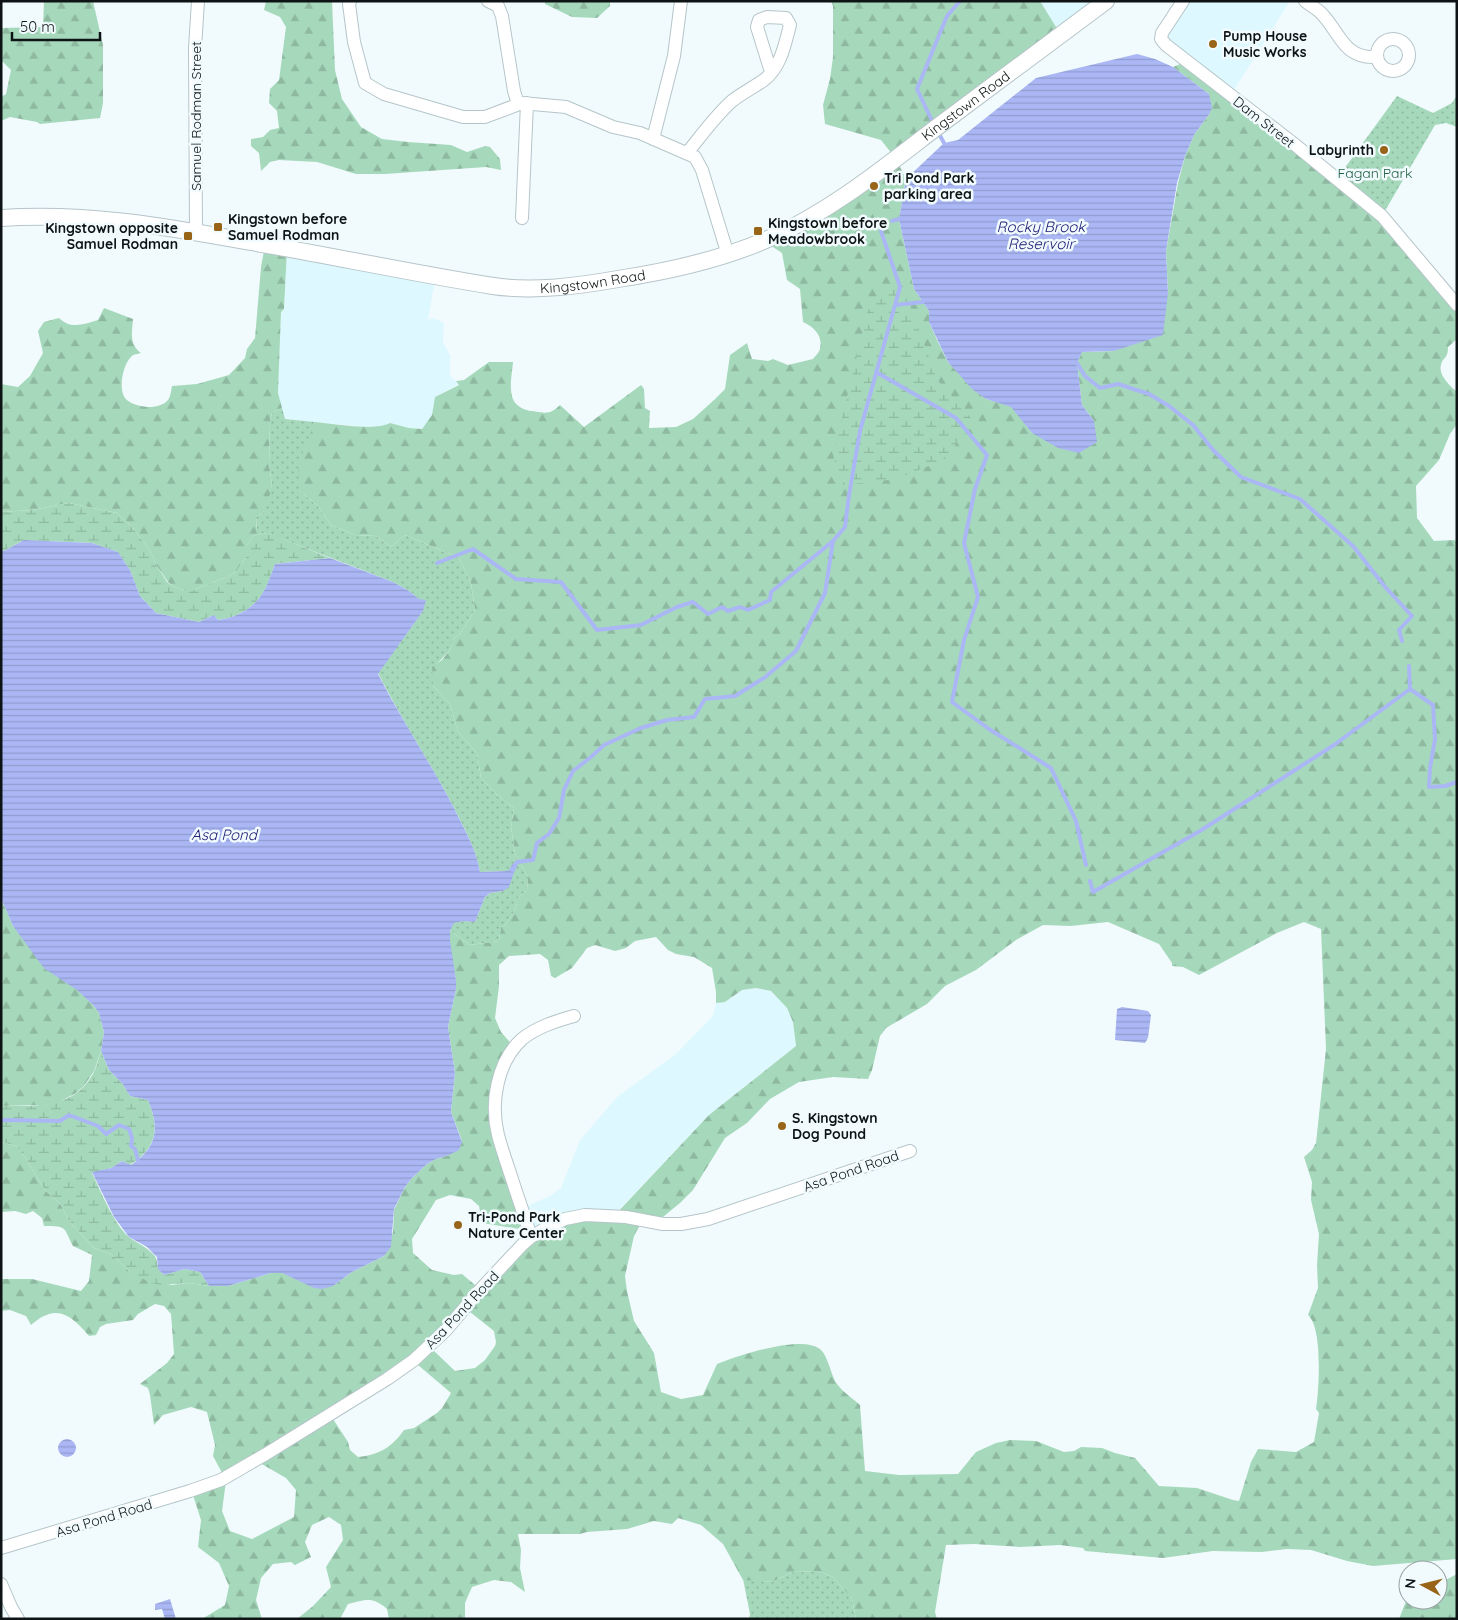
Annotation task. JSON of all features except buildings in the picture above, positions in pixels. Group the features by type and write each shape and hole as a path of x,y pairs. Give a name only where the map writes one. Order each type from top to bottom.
{"main road":[{"name":"Kingstown Road","path":"1,218 80,217 127,221 497,286 526,288 556,287 619,279 728,255 770,238 833,204 863,184 1106,1"}],"street":[{"name":"Samuel Rodman Street","path":"196,232 195,48 198,1"},
{"path":"350,1 354,42 364,83 384,94 463,117 485,117 523,104 566,106 613,127 640,133 695,157 702,170 728,255"},
{"path":"488,1 498,6 502,16 514,91 523,104 522,218"},
{"path":"653,138 674,56 681,1"},
{"name":"Dam Street","path":"1183,1 1162,33 1161,39 1166,45 1294,144 1382,216 1457,305"},
{"path":"1305,1 1321,13 1340,39 1355,54 1367,58 1376,57"},
{"path":"687,153 703,132 732,101 767,78 771,72"},
{"path":"531,1237 497,1134 495,1100 498,1083 503,1066 512,1051 523,1039 554,1022 574,1016"},
{"name":"Asa Pond Road","path":"1,1548 190,1491 221,1480 266,1454 387,1379 414,1360 446,1330 479,1291 531,1237 565,1219 585,1215 626,1217 663,1224 681,1224 708,1219 910,1151"},
{"path":"1,1584 18,1619"}],"shaded area":[{"path":"1040,1 1115,1 1066,36 1061,35"},
{"path":"1189,1 1290,1 1231,95 1163,38"},
{"path":"287,249 436,274 428,320 433,318 444,323 443,342 451,357 450,376 459,384 435,397 432,415 422,429 390,423 385,426 356,426 284,419 278,393 281,312 284,309"},
{"path":"756,988 771,991 787,1008 793,1022 796,1046 709,1115 612,1217 535,1236 527,1206 550,1196 561,1188 580,1140 617,1097 676,1054 713,1016 716,1003 725,1002 742,990"}],"green space":[{"path":"44,1 93,1 103,45 103,103 100,118 40,124 10,117 1,121 1,97 6,94 11,70 1,60 1,28 43,27"},
{"path":"266,1 332,1 335,70 342,99 361,127 382,139 451,145 467,152 485,146 490,147 500,159 501,170 486,167 385,174 356,174 317,162 279,160 270,162 261,171 259,153 251,146 251,139 263,137 270,130 279,128 277,111 269,103 270,89 279,80 286,27 280,17 264,10"},
{"path":"545,1 610,1 610,6 597,18 572,17 545,4"},
{"path":"831,1 1040,1 1061,35 896,159 881,140 825,124 823,105 830,79 833,57 833,6"},
{"path":"1180,64 1384,220 1457,307 1457,339 1448,347 1447,354 1442,362 1441,373 1457,392 1457,424 1450,434 1439,460 1416,486 1417,518 1434,541 1454,540 1457,542 1457,1559 1398,1560 1398,1564 1373,1566 1347,1561 1311,1550 1213,1551 1163,1558 1085,1551 1083,1548 1060,1545 1020,1547 974,1544 946,1545 935,1612 937,1619 856,1619 852,1599 833,1577 817,1571 793,1572 772,1582 743,1580 723,1544 701,1525 678,1518 672,1524 654,1521 627,1529 580,1534 518,1534 521,1550 520,1568 525,1592 511,1582 494,1580 472,1587 465,1603 465,1619 389,1619 387,1609 377,1602 369,1600 348,1604 340,1619 297,1619 331,1587 326,1567 343,1540 341,1525 329,1517 312,1525 305,1542 311,1557 295,1565 291,1562 273,1564 261,1578 256,1600 262,1619 202,1619 225,1605 229,1586 219,1563 198,1547 201,1520 193,1495 226,1480 213,1456 215,1445 207,1412 191,1407 163,1415 154,1425 148,1388 140,1384 167,1363 174,1354 171,1314 164,1306 155,1304 138,1314 133,1320 106,1324 100,1327 96,1335 89,1336 70,1317 58,1313 51,1313 31,1325 26,1316 10,1310 1,1311 1,1279 32,1279 81,1291 89,1281 92,1255 73,1246 66,1231 61,1227 44,1226 42,1218 33,1211 26,1214 15,1211 1,1212 1,1142 16,1146 45,1190 61,1205 69,1221 94,1248 111,1254 130,1272 171,1285 189,1283 228,1286 271,1273 282,1273 333,1286 352,1272 384,1256 393,1232 394,1210 405,1187 427,1164 449,1155 462,1141 451,1112 455,1073 448,1027 456,989 456,980 450,950 450,931 470,945 499,941 501,927 504,926 513,914 517,899 527,890 528,877 515,854 511,827 514,808 497,795 481,778 477,753 458,732 450,704 433,686 432,667 442,660 450,650 454,638 460,634 475,610 471,583 459,558 405,535 391,547 376,536 355,535 331,525 318,506 300,491 298,465 315,422 365,427 390,423 422,429 432,415 435,397 459,385 456,381 464,380 489,362 513,362 511,393 516,404 529,411 548,413 560,405 584,427 641,385 644,389 645,408 650,411 649,428 676,427 693,419 725,389 730,355 747,343 752,359 768,361 773,359 788,365 813,359 819,351 821,344 819,336 811,326 803,322 800,289 787,280 782,253 770,245 896,159 906,179 899,219 914,289 929,311 929,322 948,362 986,399 1012,407 1032,433 1094,421 1082,405 1077,363 1082,352 1114,351 1168,293 1166,251 1178,183 1185,156 1194,135 1210,113 1209,94 1173,67","holes":["1108,922 1159,944 1172,963 1172,966 1183,967 1199,975 1277,933 1304,922 1321,929 1326,1049 1316,1143 1312,1150 1304,1157 1312,1182 1311,1200 1319,1234 1318,1288 1308,1315 1313,1322 1316,1332 1319,1360 1316,1409 1319,1413 1314,1442 1296,1452 1258,1449 1251,1462 1239,1501 1197,1488 1159,1486 1135,1458 1102,1448 1081,1447 1074,1451 1064,1452 1036,1441 1010,1440 996,1443 976,1452 958,1474 899,1475 865,1471 860,1405 837,1384 823,1352 812,1345 800,1344 770,1348 717,1364 703,1395 681,1399 661,1392 654,1353 634,1321 625,1276 634,1236 642,1221 658,1221 680,1203 693,1190 725,1138 747,1123 770,1099 799,1082 833,1077 868,1079 880,1036 886,1028 927,1004 945,986 976,970 1016,940 1043,925 1071,926","656,937 668,950 676,954 694,957 712,968 716,1003 725,1002 742,990 756,988 771,991 787,1008 793,1022 796,1046 709,1115 613,1217 563,1221 522,1249 482,1291 462,1274 454,1275 432,1270 413,1253 412,1239 436,1200 450,1195 471,1199 479,1206 482,1223 532,1231 505,1142 498,1112 508,1065 517,1050 501,1032 495,1018 499,986 499,965 509,956 540,954 548,960 551,976 555,978 572,968 587,948 595,945 615,951 626,948 635,941","467,1312 470,1312 494,1331 496,1342 485,1360 475,1368 455,1371 433,1350","418,1365 451,1393 437,1413 414,1428 404,1430 390,1445 372,1454 358,1457 350,1450 348,1442 333,1419","260,1463 286,1478 296,1490 294,1517 252,1539 230,1531 222,1511 226,1481"]},
{"name":"Fagan Park","path":"1457,95 1457,127 1446,123 1435,125 1382,216 1336,180 1397,96 1433,113 1452,103"},
{"path":"265,245 287,249 284,309 281,312 278,393 282,408 272,413 270,421 269,464 272,485 268,502 263,513 256,517 257,535 253,536 247,545 247,555 237,571 227,577 193,590 184,590 174,587 168,582 157,566 149,549 133,528 117,513 69,503 32,510 1,512 1,384 18,387 30,376 43,353 38,331 44,322 59,318 68,324 83,324 98,320 104,308 133,319 133,342 141,353 132,356 126,365 122,377 123,394 129,401 140,406 159,406 168,400 172,386 197,384 229,375 245,358 247,349 255,338 261,267"},
{"path":"901,281 937,379 975,423 941,461 897,479 842,485 833,455 868,310"},
{"path":"282,408 285,419 315,422 300,491 318,506 331,525 355,535 376,536 391,547 405,535 459,558 471,583 475,610 460,634 454,638 450,650 433,668 433,686 450,704 458,732 477,753 481,778 497,795 514,808 511,827 515,854 528,877 527,890 517,899 513,914 504,926 501,927 499,941 470,945 450,931 453,923 475,922 485,897 490,893 503,891 506,871 480,872 466,831 378,673 423,611 419,599 393,582 272,535 262,533 257,535 256,517 263,513 272,485 269,464 270,421 272,413"},
{"path":"69,503 117,513 133,528 149,549 167,582 174,587 184,590 193,590 227,577 237,571 247,555 247,545 253,536 262,533 273,535 330,558 275,564 266,587 258,600 248,609 231,617 218,620 214,615 199,622 156,613 140,596 130,570 118,552 92,543 24,540 4,551 1,550 1,512 32,510"},
{"path":"1,898 13,926 99,1013 104,1032 101,1051 94,1071 84,1086 76,1093 57,1103 1,1106"},
{"path":"101,1051 109,1070 122,1083 130,1096 148,1100 152,1110 155,1129 151,1145 139,1159 130,1165 122,1161 111,1168 92,1173 118,1224 129,1237 154,1255 159,1269 164,1275 185,1269 200,1272 209,1286 189,1283 159,1285 151,1283 130,1272 111,1254 94,1248 69,1221 61,1205 45,1190 16,1146 1,1142 1,1106 51,1104 73,1095 83,1087 93,1074"},
{"path":"817,1571 833,1577 852,1599 856,1619 749,1619 750,1614 743,1579 772,1582 793,1572"},
{"path":"1457,1574 1457,1619 1399,1619 1403,1610 1448,1610 1448,1579"}],"water":[{"name":"Rocky Brook Reservoir","path":"1137,54 1173,67 1209,94 1212,107 1210,113 1194,135 1177,183 1166,251 1168,293 1163,335 1114,351 1082,352 1077,363 1082,405 1094,421 1097,442 1079,453 1058,448 1032,433 1011,407 986,399 972,389 948,362 929,322 929,311 914,289 899,219 906,179 944,143 958,140 1036,78"},
{"name":"Asa Pond","path":"24,540 92,543 118,552 130,570 140,596 156,613 199,622 214,615 218,620 231,617 248,609 264,591 275,564 330,558 393,582 419,599 426,600 423,611 378,674 466,831 480,872 506,871 509,870 513,863 516,867 509,887 503,891 490,893 485,897 475,922 464,921 454,923 450,931 456,980 456,989 448,1027 455,1073 451,1112 462,1142 459,1150 427,1164 405,1187 394,1209 391,1247 384,1256 352,1272 333,1286 322,1289 314,1288 282,1273 271,1273 228,1286 209,1286 200,1272 185,1269 164,1275 158,1269 157,1257 147,1247 129,1237 114,1217 92,1172 111,1168 122,1161 131,1165 140,1159 151,1145 155,1129 152,1110 148,1100 130,1096 122,1083 109,1070 101,1051 104,1032 99,1013 77,990 45,969 13,926 1,898 1,550 4,551"},
{"path":"1122,1007 1148,1011 1151,1015 1148,1038 1145,1043 1115,1040 1117,1009"},
{"path":"67,1439 73,1442 76,1448 73,1454 67,1457 61,1454 58,1448 61,1442"},
{"path":"170,1599 176,1619 165,1619 162,1609 155,1610 155,1604"}],"waterway":[{"path":"933,123 917,89 947,16 960,1"},
{"path":"938,132 944,143"},
{"path":"892,221 899,219"},
{"path":"513,870 517,862 533,860 537,843 549,834 559,818 564,790 573,771 604,745 641,728 667,720 694,717 705,699 735,696 764,678 796,651 825,593 833,541 845,527 860,431 900,287 881,231 884,226"},
{"path":"895,305 923,302"},
{"path":"1077,363 1085,376 1100,388 1118,384 1149,394 1169,406 1193,425 1214,451 1241,477 1300,499 1353,546 1386,588 1412,616 1399,630 1402,641"},
{"path":"876,372 956,418 987,455 975,489 964,543 978,597 964,640 952,702 989,729 1051,768 1076,821 1086,865"},
{"path":"437,563 473,549 516,579 561,582 597,630 641,625 677,607 693,602 708,614 722,607 728,611 740,607 748,610 770,600 771,592 833,541"},
{"path":"1409,666 1410,689 1433,705 1435,739 1429,787 1445,786 1457,782"},
{"path":"1090,881 1093,892 1200,831 1334,745 1410,689"},
{"path":"1,1121 60,1121 69,1115 98,1126 106,1134 119,1125 129,1129 132,1138 131,1146 135,1149 138,1160"}],"place":[{"name":"Pump House Music Works","path":"1213,44"},
{"name":"Labyrinth","path":"1384,150"},
{"name":"Tri Pond Park parking area","path":"874,186"},
{"name":"Kingstown before Samuel Rodman","path":"218,227"},
{"name":"Kingstown before Meadowbrook","path":"758,231"},
{"name":"Kingstown opposite Samuel Rodman","path":"188,236"},
{"name":"S. Kingstown Dog Pound","path":"782,1126"},
{"name":"Tri-Pond Park Nature Center","path":"458,1225"}]}
